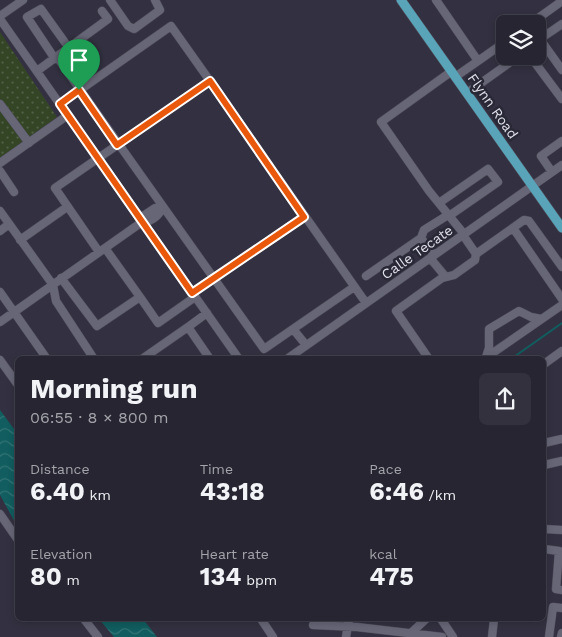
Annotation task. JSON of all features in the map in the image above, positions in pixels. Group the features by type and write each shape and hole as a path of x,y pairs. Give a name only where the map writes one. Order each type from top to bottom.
{"main road":[{"name":"Flynn Road","path":"401,0 562,228"}],"street":[{"path":"8,0 12,8"},
{"path":"23,0 0,18 237,356"},
{"path":"110,0 132,28 139,26 160,10 155,0"},
{"path":"436,0 478,61"},
{"path":"543,15 562,1"},
{"path":"69,48 41,9 27,18 212,279 264,349 354,287"},
{"path":"102,11 108,19"},
{"path":"37,71 108,19 124,20"},
{"path":"546,33 562,24"},
{"path":"60,104 171,26 366,303"},
{"path":"427,356 396,311 445,276 454,275 464,268 475,260 476,254 381,122 496,48"},
{"path":"546,49 562,70"},
{"path":"467,93 506,65"},
{"path":"537,65 562,99"},
{"path":"210,81 55,188 158,323 212,279 304,217"},
{"path":"0,104 29,143"},
{"path":"0,163 68,115"},
{"path":"552,172 541,156 562,141"},
{"name":"Calle Tecate","path":"291,356 562,166"},
{"path":"366,276 421,238 424,230 498,182 488,169 438,203"},
{"path":"0,171 14,192"},
{"path":"20,240 68,206"},
{"path":"0,322 142,222 143,216 155,208 162,208"},
{"path":"0,211 52,284 56,302 92,356"},
{"path":"476,254 524,220 529,221 562,267"},
{"path":"0,231 9,224"},
{"path":"513,228 562,299"},
{"path":"421,238 445,276"},
{"path":"61,278 97,326 140,297"},
{"path":"0,292 45,356"},
{"path":"488,356 562,305"},
{"path":"486,356 489,348 489,329 512,313 519,311 530,317 541,319"},
{"path":"146,356 207,313"},
{"path":"188,327 208,356"},
{"path":"293,329 306,345"},
{"path":"546,363 562,351"},
{"path":"0,360 15,381"},
{"path":"546,443 562,439"},
{"path":"546,465 562,461"},
{"path":"0,514 15,536"},
{"path":"546,530 562,530"},
{"path":"546,549 559,551 556,589 562,590"},
{"path":"549,637 553,606 562,608"},
{"path":"86,621 98,637"},
{"path":"262,621 274,637"},
{"path":"346,637 349,621"},
{"path":"411,633 424,621"},
{"path":"442,621 453,637"},
{"path":"492,637 494,621"},
{"path":"313,625 442,637"},
{"path":"562,632 562,637"}],"shaded area":[{"path":"0,32 57,117 0,158"}],"water":[{"path":"0,410 15,430 15,522 0,495"},
{"path":"101,621 145,621 157,637 114,637"}],"waterway":[{"path":"515,356 562,323"}],"route":[{"path":"210,81 304,217 192,293 60,104 79,90 117,145 210,81"}]}
